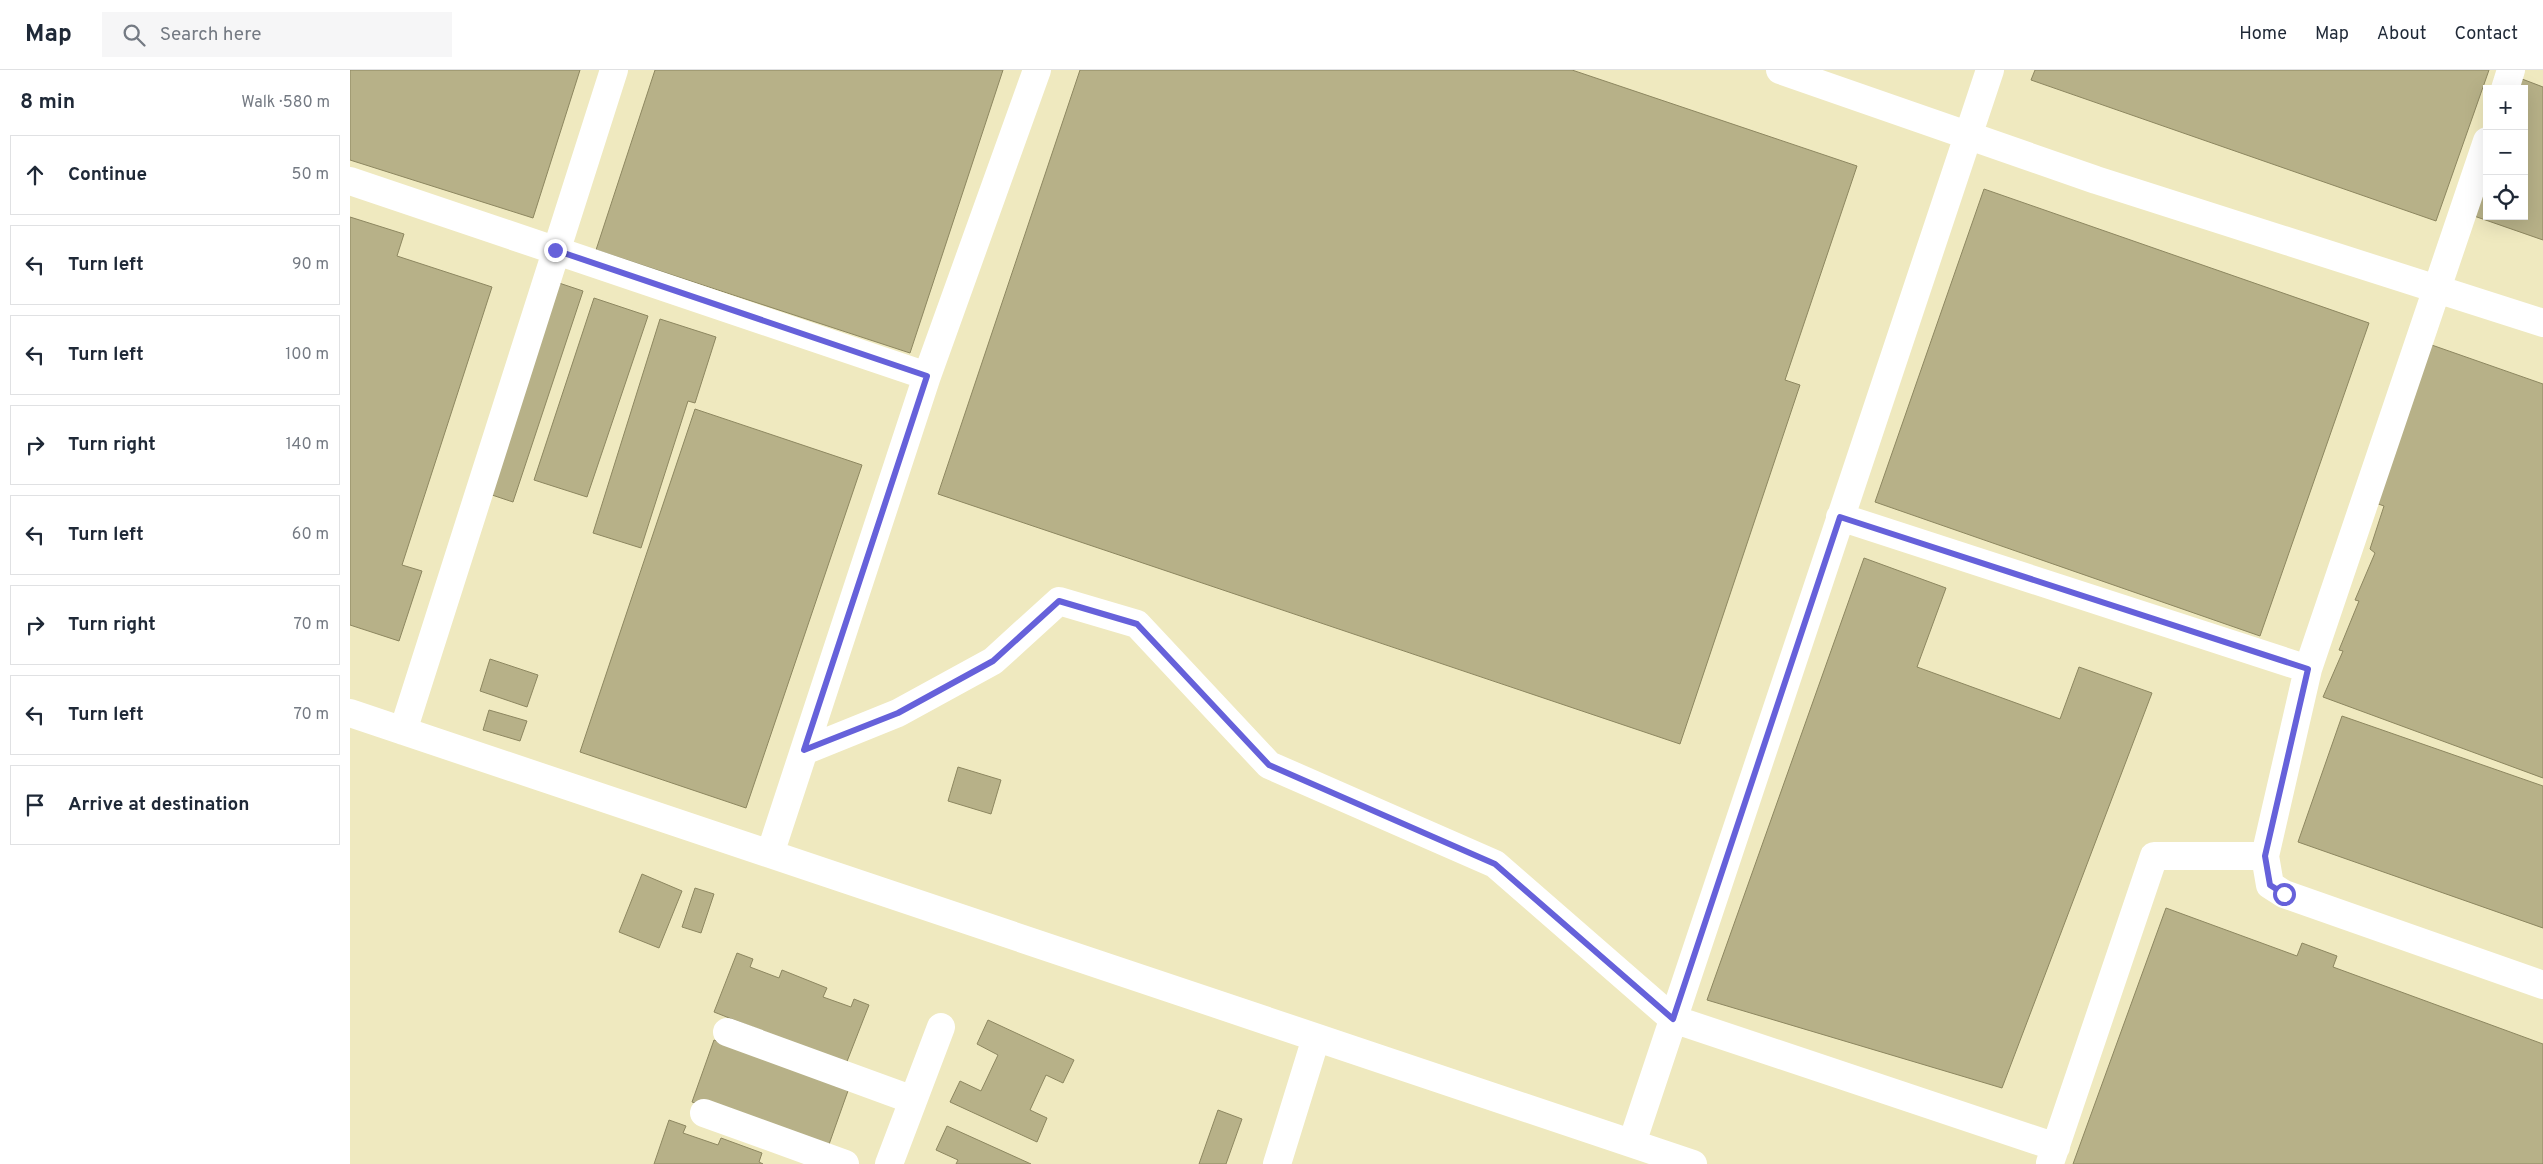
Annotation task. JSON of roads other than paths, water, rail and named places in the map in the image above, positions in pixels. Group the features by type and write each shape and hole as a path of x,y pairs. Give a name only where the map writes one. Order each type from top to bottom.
{"lane":[{"path":"403,731 614,70"},
{"path":"770,854 927,376 1037,70"},
{"path":"1780,70 2096,180 2543,323"},
{"path":"1632,1144 1990,70"},
{"path":"2506,85 2511,70"},
{"path":"2483,153 2308,669 2265,856 2270,885 2284,894 2543,985"},
{"path":"350,181 927,376"},
{"path":"1840,517 2308,669"},
{"path":"804,750 898,713 993,661 1059,601 1137,624 1269,765 1495,864 1673,1019 2053,1155 2154,856 2265,856"},
{"path":"350,713 1693,1164"},
{"path":"889,1164 941,1028"},
{"path":"727,1032 913,1100"},
{"path":"1277,1164 1316,1038"},
{"path":"704,1113 845,1164"}]}
